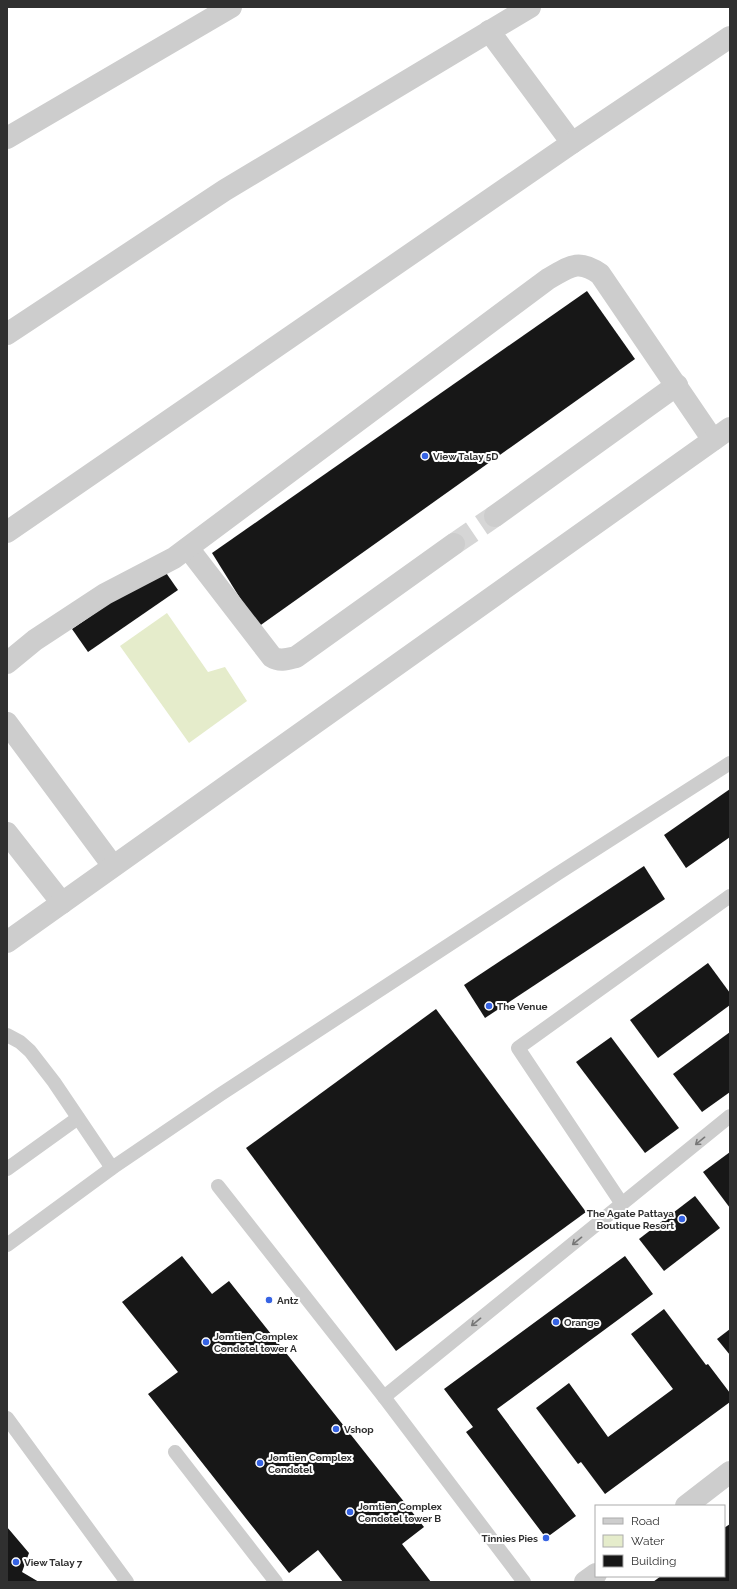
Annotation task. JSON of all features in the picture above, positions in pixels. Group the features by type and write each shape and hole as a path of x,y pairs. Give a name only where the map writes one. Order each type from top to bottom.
{"street":[{"path":"7,138 231,7"},
{"path":"7,334 225,190 530,7"},
{"path":"489,31 572,143"},
{"path":"7,532 572,143 730,37"},
{"path":"7,663 35,640 105,594 174,558 548,278 570,267 581,265 590,267 600,274 677,385 722,434 7,942"},
{"path":"495,516 677,385"},
{"path":"188,548 272,657 284,660 296,657 454,544"},
{"path":"7,723 113,866"},
{"path":"7,833 62,902"},
{"path":"687,1505 730,1472"},
{"path":"585,1582 595,1575"}],"lane":[{"path":"7,1245 112,1168 221,1094 550,878 730,763"},
{"path":"622,1204 518,1048 730,896"},
{"path":"7,1036 20,1042 30,1051 54,1082 112,1168"},
{"path":"384,1397 730,1116"},
{"path":"7,1169 78,1118"},
{"path":"218,1186 384,1397 524,1582"},
{"path":"7,1418 127,1582"},
{"path":"175,1452 276,1582"}],"water":[{"path":"167,613 208,672 225,667 247,701 189,743 120,646"}],"building":[{"name":"View Talay 5D","path":"587,291 635,359 258,627 212,553"},
{"path":"162,567 178,590 88,652 72,629"},
{"path":"730,789 730,837 686,868 664,835"},
{"path":"644,866 665,899 485,1018 464,985"},
{"path":"708,963 730,993 730,1005 658,1058 630,1020"},
{"path":"436,1009 586,1212 396,1351 246,1148"},
{"path":"730,1032 730,1092 702,1112 673,1074"},
{"path":"611,1037 679,1128 645,1153 576,1062"},
{"path":"730,1152 730,1208 703,1172"},
{"path":"695,1196 720,1228 664,1271 639,1239"},
{"path":"182,1256 212,1294 229,1281 424,1527 402,1544 431,1582 343,1582 318,1550 289,1573 148,1394 178,1372 122,1302"},
{"path":"625,1256 653,1294 497,1409 576,1516 546,1538 466,1432 473,1427 444,1389"},
{"path":"664,1309 706,1365 708,1364 730,1393 730,1402 605,1494 581,1462 578,1464 536,1408 569,1383 608,1437 673,1389 631,1334"},
{"path":"730,1329 730,1355 717,1339"},
{"path":"730,1524 730,1582 653,1582 660,1577 725,1577 725,1527"},
{"name":"View Talay 7","path":"7,1527 29,1553 22,1572 39,1582 7,1582"}],"tunnel":[{"path":"454,544 495,516"}],"place":[{"name":"View Talay 5D","path":"425,456"},
{"name":"The Venue","path":"489,1006"},
{"name":"The Agate Pattaya Boutique Resort","path":"682,1219"},
{"name":"Antz","path":"269,1300"},
{"name":"Orange","path":"556,1322"},
{"name":"Jomtien Complex Condotel tower A","path":"206,1342"},
{"name":"Vshop","path":"336,1429"},
{"name":"Jomtien Complex Condotel","path":"260,1463"},
{"name":"Jomtien Complex Condotel tower B","path":"350,1512"},
{"name":"Tinnies Pies","path":"546,1538"},
{"name":"View Talay 7","path":"16,1562"}]}
